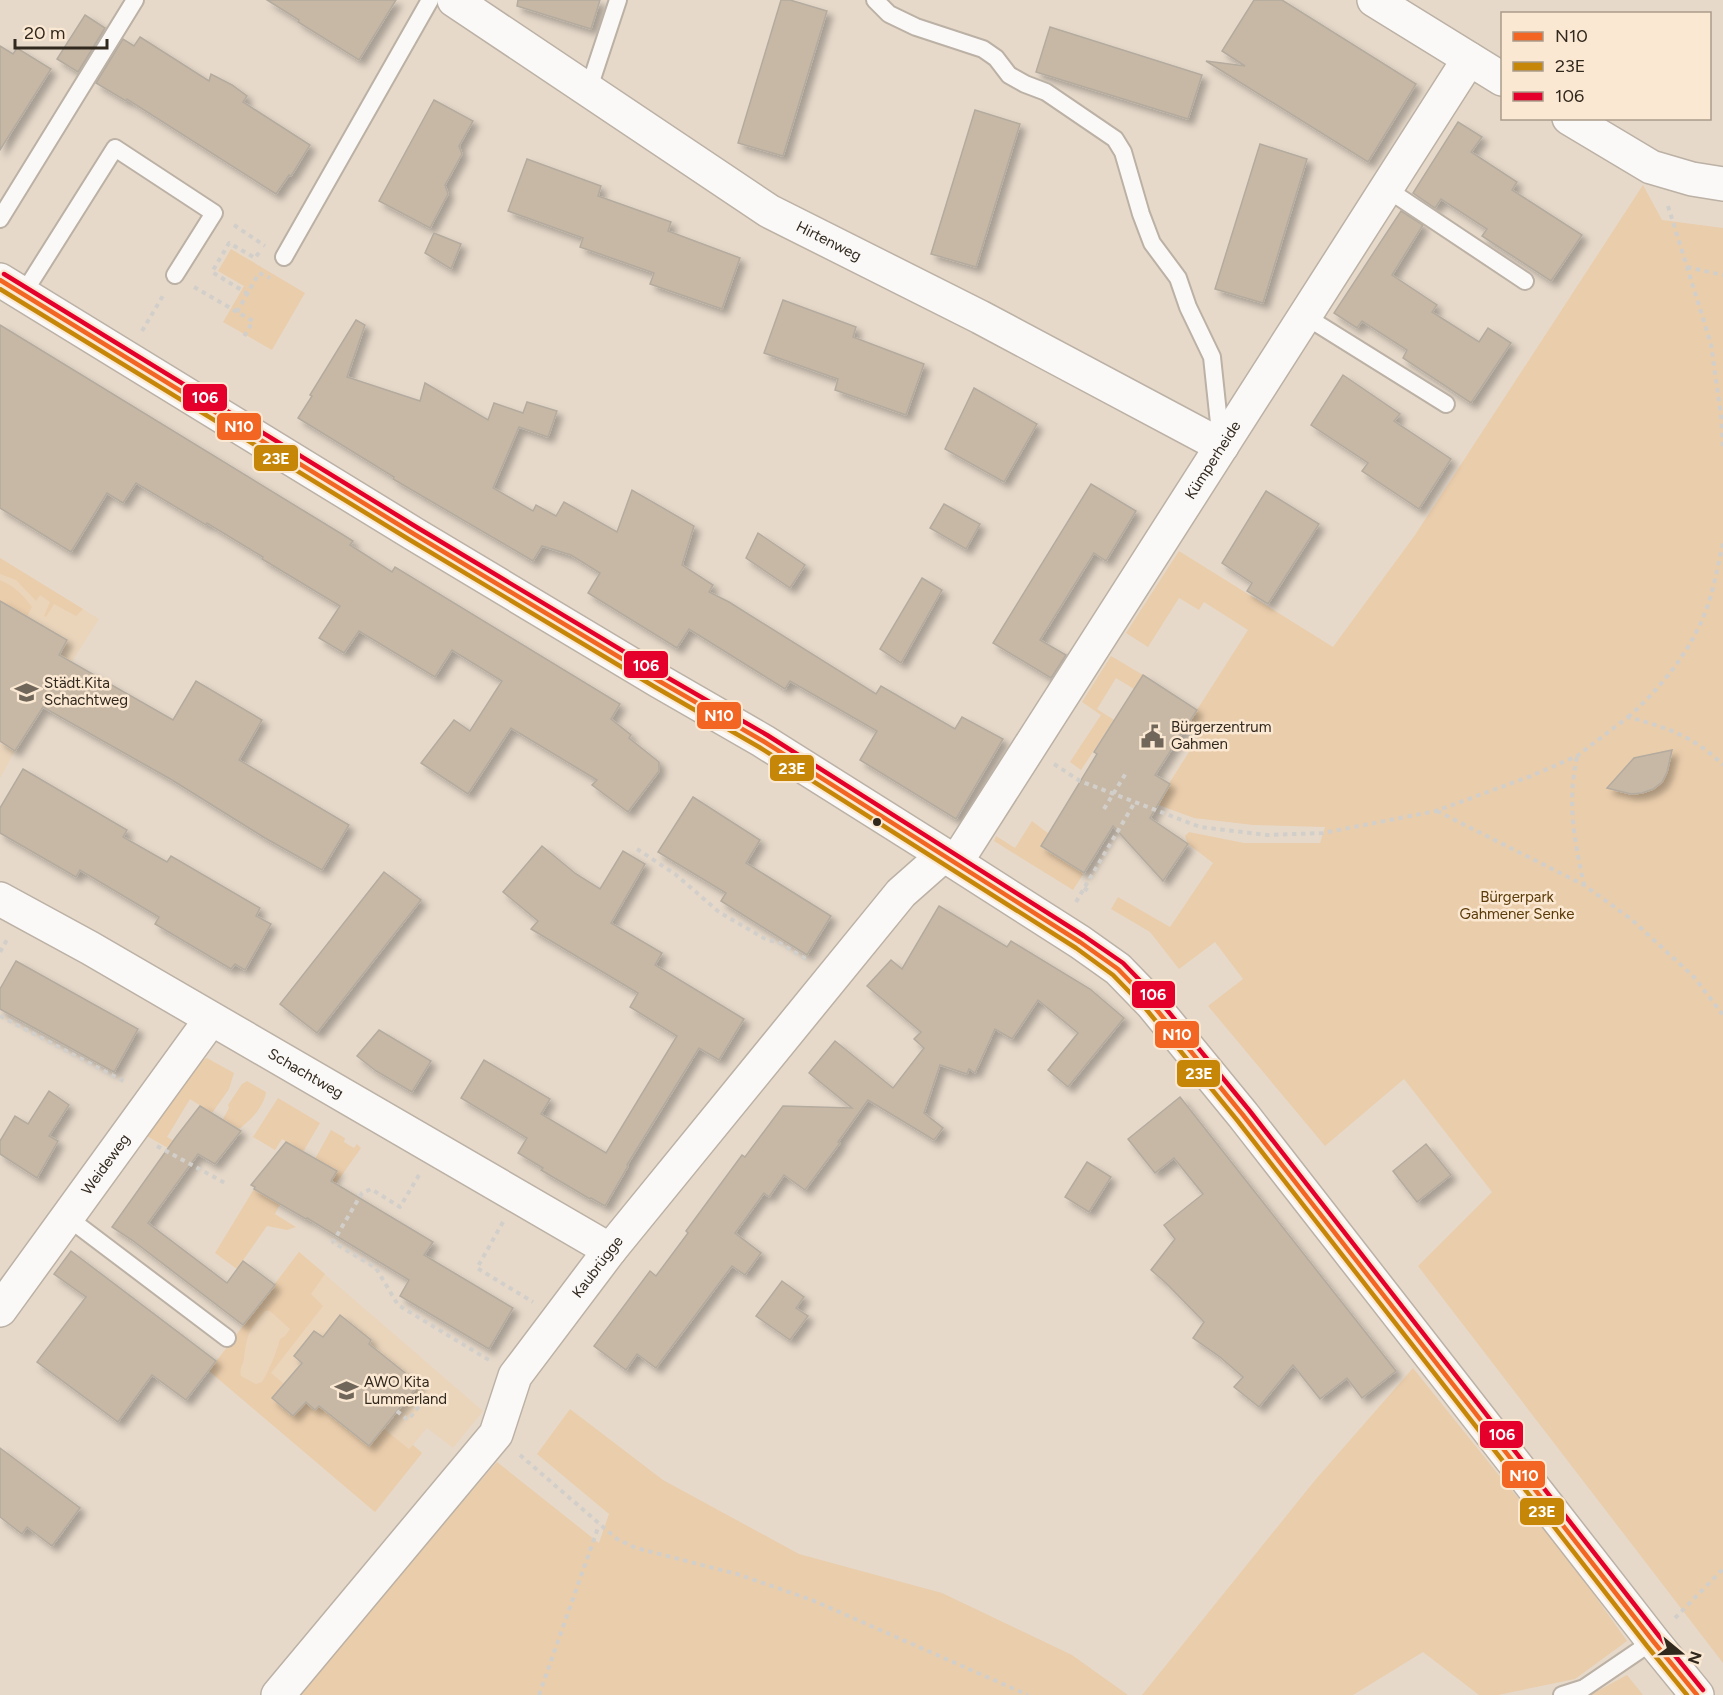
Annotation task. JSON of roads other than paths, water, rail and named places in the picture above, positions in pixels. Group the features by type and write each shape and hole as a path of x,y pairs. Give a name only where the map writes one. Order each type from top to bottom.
{"street":[{"name":"Hirtenweg","path":"454,0 769,211 980,317 1222,446"},
{"path":"1374,0 1501,78"},
{"name":"Kümperheide","path":"950,858 1029,749 1470,59"},
{"path":"1572,120 1650,167 1692,179 1723,184"},
{"path":"12,287 414,534 659,681 764,741 950,858 1118,969 1152,1004 1243,1114 1696,1695"},
{"name":"Kaubrügge","path":"278,1695 496,1434 515,1376 610,1250 901,893 950,858"},
{"name":"Schachtweg","path":"0,899 90,948 610,1250"},
{"name":"Weideweg","path":"0,1310 211,1019"}],"lane":[{"path":"0,219 135,0"},
{"path":"284,257 430,0"},
{"path":"588,91 618,0"},
{"path":"875,0 889,14 916,27 983,49 996,58 1009,75 1046,92 1115,139 1123,152 1152,243 1178,278 1188,307 1212,357 1222,446"},
{"path":"12,287 115,148 214,213 175,276"},
{"path":"1387,189 1525,281"},
{"path":"1305,316 1446,404"},
{"path":"67,1217 227,1338"},
{"path":"1562,1695 1584,1688 1653,1641"}],"place":[{"name":"Städt.Kita Schachtweg","path":"26,692"},
{"name":"Bürgerzentrum Gahmen","path":"1153,736"},
{"name":"AWO Kita Lummerland","path":"346,1391"}],"park label":[{"name":"Bürgerpark Gahmener Senke","path":"1517,906"}]}
